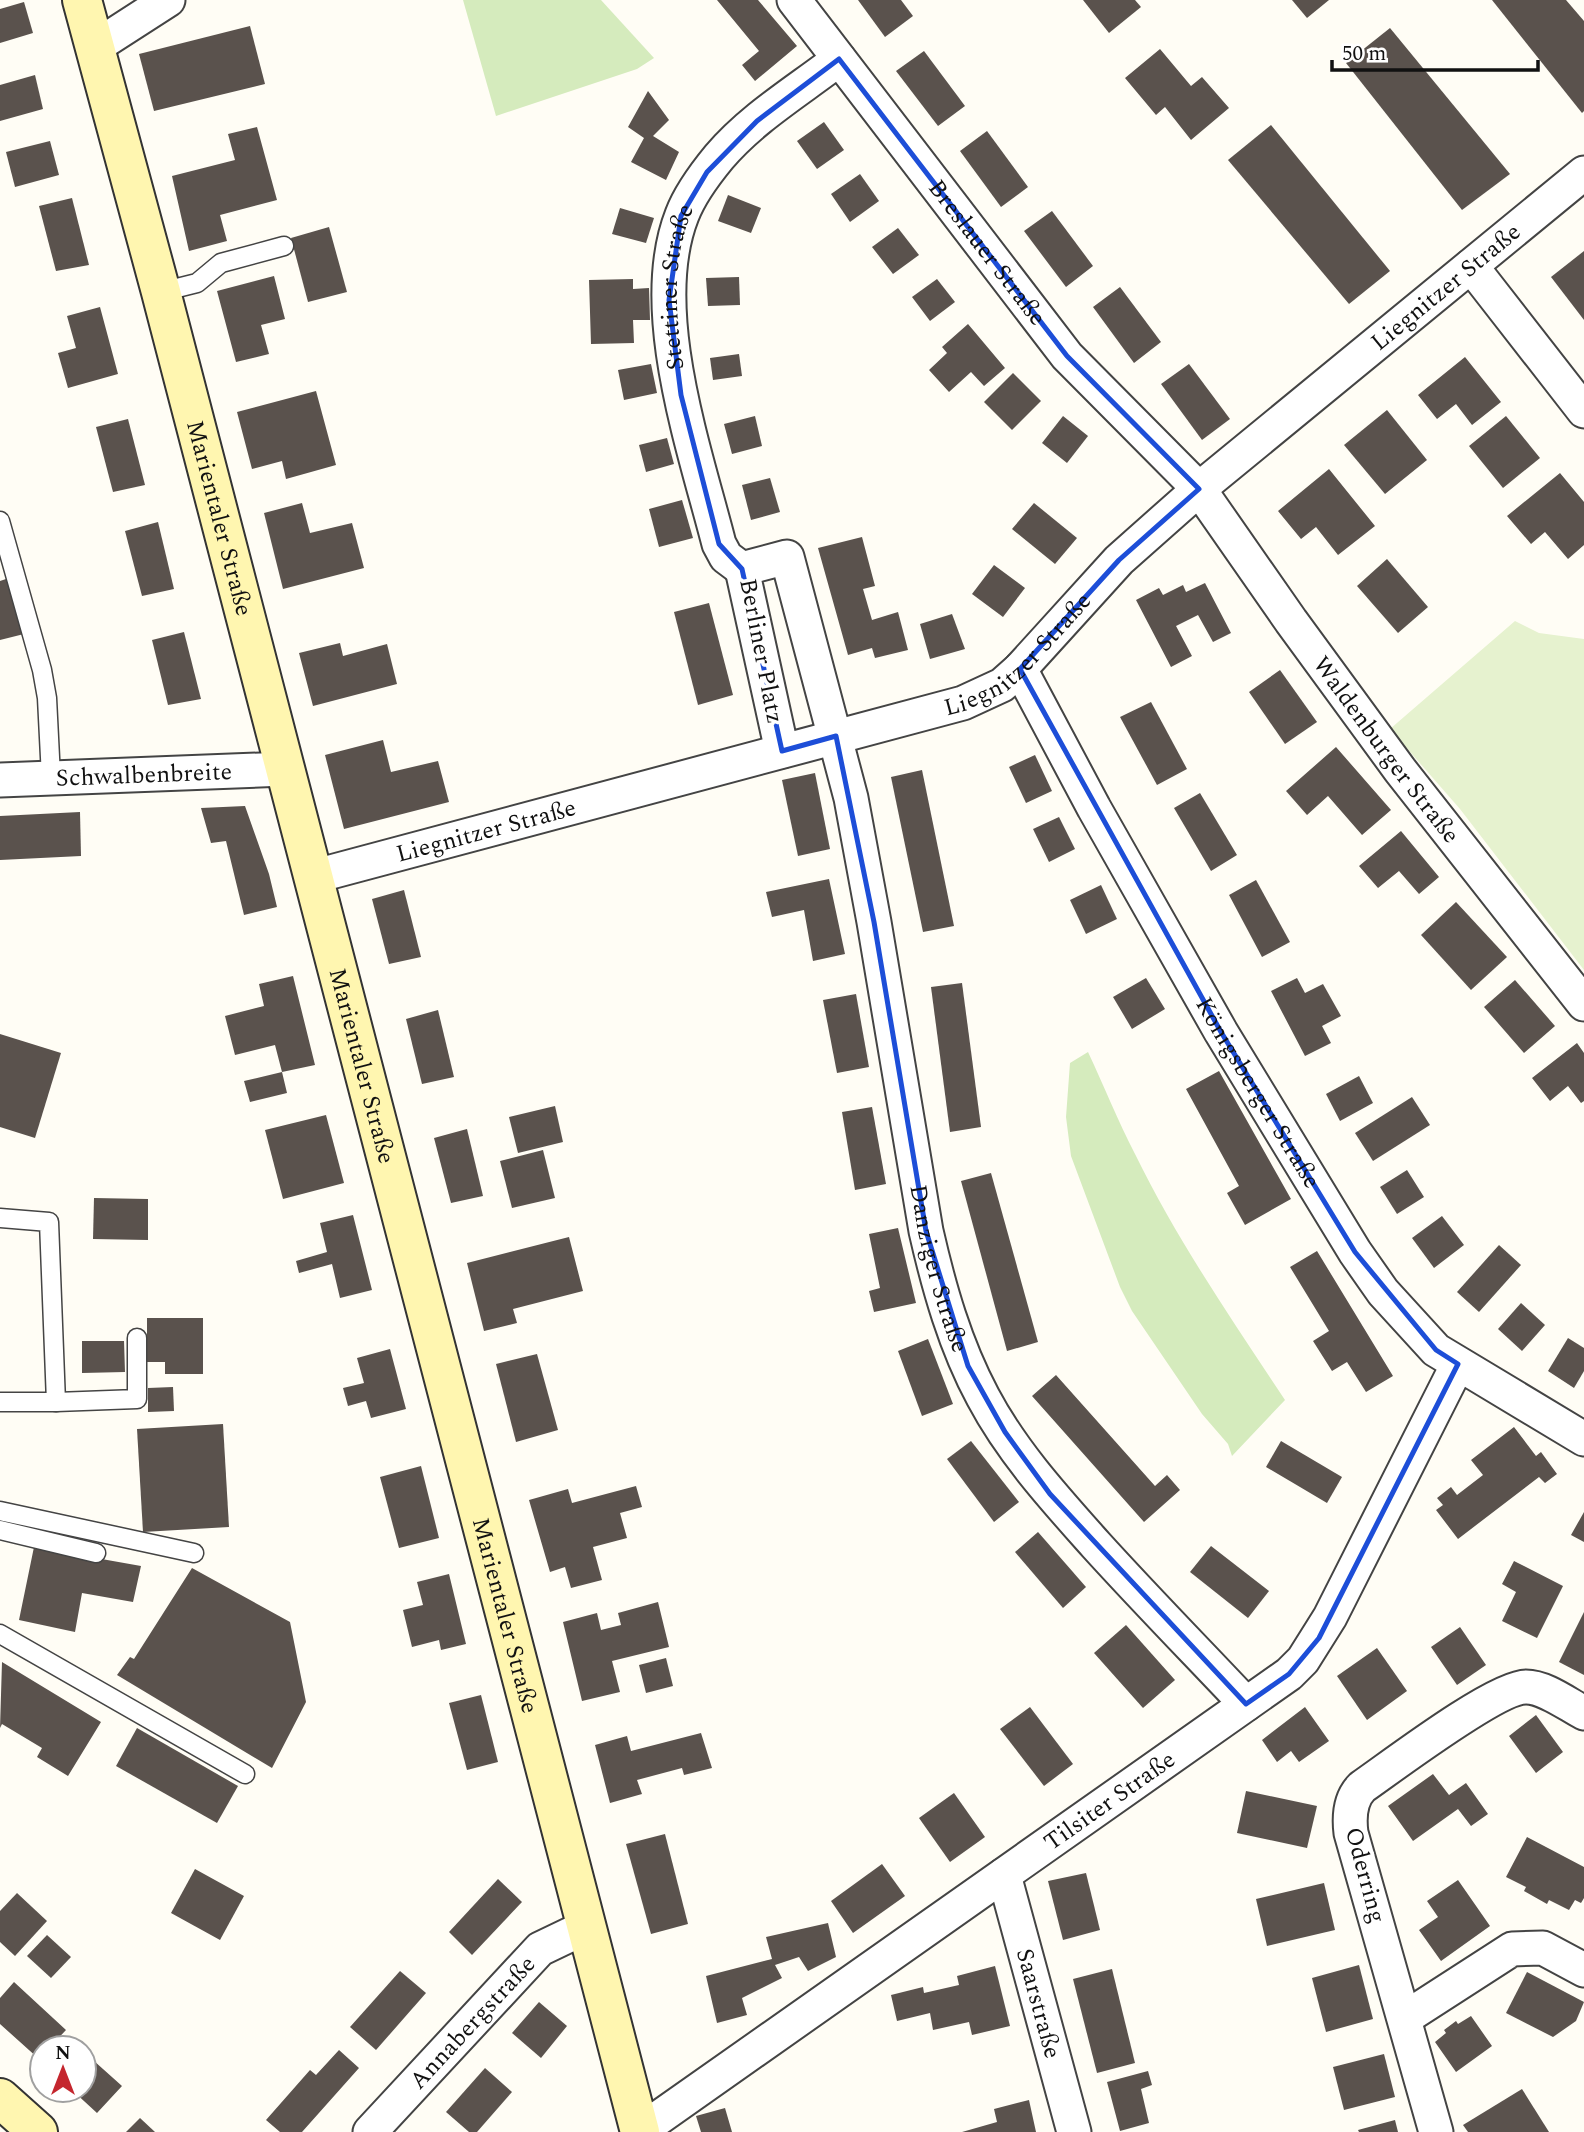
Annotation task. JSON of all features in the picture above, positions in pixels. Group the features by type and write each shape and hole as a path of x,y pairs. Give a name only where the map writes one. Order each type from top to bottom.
{"main road":[{"name":"Marientaler Straße","path":"82,0 162,292 640,2132"},
{"path":"0,2098 30,2130"}],"street":[{"path":"95,47 168,0"},
{"name":"Breslauer Straße","path":"794,0 1068,356 1199,489"},
{"name":"Stettiner Straße","path":"742,569 726,557 719,544 673,358 669,300 675,241 681,216 692,195 721,155 757,121 839,59"},
{"name":"Liegnitzer Straße","path":"312,877 963,703 1002,685 1020,669 1119,560 1199,489 1584,173"},
{"path":"1471,266 1584,411"},
{"name":"Waldenburger Straße","path":"1199,489 1291,621 1400,769 1584,1004"},
{"name":"Berliner Platz","path":"782,751 742,569 788,557 836,736"},
{"name":"Königsberger Straße","path":"1020,669 1094,808 1215,1020 1354,1252 1383,1292 1436,1350 1584,1439"},
{"name":"Danziger Straße","path":"836,736 851,798 874,922 926,1231 937,1280 968,1366 1005,1432 1050,1494 1246,1704"},
{"name":"Schwalbenbreite","path":"0,780 285,769"},
{"name":"Tilsiter Straße","path":"640,2132 1289,1674 1319,1639 1458,1364"},
{"name":"Oderring","path":"1436,2132 1351,1833 1350,1814 1357,1792 1452,1725 1506,1691 1529,1687 1584,1713"},
{"name":"Saarstraße","path":"1004,1875 1074,2132"},
{"name":"Annabergstraße","path":"370,2132 540,1949 588,1926"},
{"path":"1405,2018 1512,1949 1542,1948 1584,1970"}],"lane":[{"path":"162,292 197,283 221,263 284,246"},
{"path":"0,522 42,670 47,698 51,777"},
{"path":"0,1218 48,1222 56,1402"},
{"path":"0,1402 136,1399 136,1338"},
{"path":"0,1511 194,1553"},
{"path":"0,1530 96,1553"},
{"path":"0,1634 245,1774"}],"highlighted area":[{"path":"839,59 1067,356 1199,489 1119,560 1020,669 1221,1032 1355,1252 1436,1350 1458,1364 1319,1638 1289,1674 1246,1704 1050,1494 1005,1432 968,1366 926,1231 874,922 836,736 782,751 742,569 719,544 681,395 669,300 681,216 707,172 757,121"}],"green space":[{"path":"463,0 601,0 654,58 637,69 496,116"},
{"path":"1515,621 1539,633 1584,639 1584,970 1460,809 1390,729"},
{"path":"1088,1052 1151,1186 1206,1279 1285,1400 1232,1456 1228,1444 1202,1414 1132,1311 1120,1287 1071,1156 1066,1117 1070,1063"}],"building":[{"path":"717,0 758,0 797,46 755,81 742,65 759,51"},
{"path":"858,0 901,0 913,16 885,37"},
{"path":"1083,0 1135,0 1141,7 1109,33"},
{"path":"1292,0 1329,0 1307,18"},
{"path":"1492,0 1566,0 1584,21 1582,113"},
{"path":"24,2 33,33 0,43 0,9"},
{"path":"250,26 265,84 154,111 139,54"},
{"path":"1390,28 1510,174 1462,210 1346,63"},
{"path":"1160,49 1191,86 1202,77 1229,108 1191,140 1165,107 1156,115 1125,78"},
{"path":"924,51 965,106 938,126 896,71"},
{"path":"35,75 43,109 0,121 0,85"},
{"path":"648,91 669,120 653,136 679,152 666,180 631,162 644,138 628,127"},
{"path":"824,122 844,150 817,169 797,141"},
{"path":"1271,125 1390,271 1349,304 1228,160"},
{"path":"257,127 277,200 220,215 227,241 189,251 172,176 235,160 228,134"},
{"path":"987,131 1028,187 1001,207 960,151"},
{"path":"50,141 59,175 15,187 6,152"},
{"path":"860,174 879,201 850,222 831,194"},
{"path":"728,195 761,208 751,233 718,221"},
{"path":"72,198 89,265 56,271 39,206"},
{"path":"620,208 654,218 646,243 612,234"},
{"path":"1052,211 1093,266 1066,287 1024,231"},
{"path":"329,227 347,292 308,302 291,238"},
{"path":"898,228 919,255 893,274 872,247"},
{"path":"1584,251 1584,320 1551,277"},
{"path":"274,276 285,319 261,325 269,354 236,362 217,291"},
{"path":"739,277 740,305 708,306 706,278"},
{"path":"633,279 633,289 649,288 650,320 633,320 634,343 591,344 589,280"},
{"path":"937,279 955,302 930,321 912,297"},
{"path":"1120,287 1161,342 1134,363 1093,307"},
{"path":"100,307 118,374 68,388 58,353 76,348 67,316"},
{"path":"968,324 1005,368 984,386 971,372 949,392 929,370 947,353 942,347"},
{"path":"739,354 742,376 713,380 710,358"},
{"path":"1465,357 1501,402 1472,425 1456,404 1437,419 1418,395"},
{"path":"651,364 657,393 624,400 618,370"},
{"path":"1189,364 1230,419 1202,440 1161,384"},
{"path":"1013,373 1041,401 1012,430 984,402"},
{"path":"316,391 336,465 286,479 282,461 252,469 237,412"},
{"path":"1387,410 1427,460 1385,494 1344,445"},
{"path":"755,416 762,446 732,454 724,424"},
{"path":"1063,416 1088,436 1067,463 1042,443"},
{"path":"1506,416 1540,458 1503,488 1469,446"},
{"path":"128,419 145,485 113,492 96,427"},
{"path":"667,438 674,464 646,472 639,445"},
{"path":"1329,469 1375,526 1338,555 1316,527 1301,539 1278,511"},
{"path":"1560,473 1584,502 1584,545 1568,559 1545,532 1531,544 1507,516"},
{"path":"770,478 780,512 751,520 742,485"},
{"path":"682,500 693,538 659,547 649,509"},
{"path":"302,503 310,533 352,523 364,568 283,589 264,513"},
{"path":"1034,503 1077,538 1055,564 1012,529"},
{"path":"158,522 174,589 142,596 125,531"},
{"path":"862,537 875,586 863,589 872,620 898,612 908,650 875,658 872,648 848,655 818,548"},
{"path":"1387,559 1428,607 1398,633 1357,586"},
{"path":"994,565 1025,588 1003,617 972,594"},
{"path":"9,578 24,634 0,640 0,581"},
{"path":"1205,583 1231,633 1213,642 1198,615 1176,626 1192,656 1171,667 1136,600 1159,588 1163,595 1183,585 1186,592"},
{"path":"709,603 733,695 698,705 674,612"},
{"path":"952,614 965,649 930,659 920,624"},
{"path":"184,632 201,699 168,705 152,640"},
{"path":"340,643 343,656 387,644 397,684 313,706 299,653"},
{"path":"1280,670 1317,722 1285,744 1249,692"},
{"path":"1151,702 1187,769 1157,785 1120,717"},
{"path":"383,740 391,772 438,761 449,802 344,829 325,755"},
{"path":"1336,747 1391,810 1362,835 1328,796 1307,815 1286,791"},
{"path":"1035,755 1052,791 1026,803 1009,767"},
{"path":"922,770 954,926 923,932 891,777"},
{"path":"815,773 830,849 798,856 782,780"},
{"path":"1200,793 1237,855 1211,871 1174,808"},
{"path":"245,806 269,874 277,907 244,915 226,841 211,843 201,808"},
{"path":"80,812 81,856 0,860 0,816"},
{"path":"1059,817 1075,849 1049,862 1033,829"},
{"path":"1401,831 1439,877 1419,894 1399,871 1378,888 1359,866"},
{"path":"829,879 845,954 813,961 804,910 772,917 766,892"},
{"path":"1256,880 1290,942 1262,957 1229,895"},
{"path":"1101,885 1117,919 1086,934 1070,900"},
{"path":"404,890 421,957 389,964 372,899"},
{"path":"1456,902 1507,957 1471,990 1421,935"},
{"path":"293,976 315,1065 282,1072 275,1045 235,1055 225,1016 264,1006 259,984"},
{"path":"1146,978 1165,1009 1132,1029 1113,997"},
{"path":"1297,978 1305,993 1323,984 1341,1016 1322,1026 1331,1043 1305,1056 1271,991"},
{"path":"1515,980 1555,1026 1524,1053 1484,1007"},
{"path":"962,983 981,1127 950,1132 931,987"},
{"path":"856,994 869,1067 837,1073 823,1000"},
{"path":"438,1010 454,1077 422,1084 406,1019"},
{"path":"0,1034 61,1053 35,1138 0,1127"},
{"path":"1577,1043 1584,1053 1584,1101 1581,1103 1568,1086 1550,1101 1532,1078"},
{"path":"1219,1071 1291,1199 1245,1225 1227,1193 1239,1186 1186,1089"},
{"path":"282,1072 287,1093 250,1102 244,1081"},
{"path":"1359,1076 1373,1103 1340,1121 1326,1094"},
{"path":"1412,1097 1430,1125 1373,1161 1355,1133"},
{"path":"555,1106 563,1142 518,1153 509,1117"},
{"path":"872,1107 886,1184 855,1190 842,1112"},
{"path":"326,1115 344,1183 283,1199 265,1130"},
{"path":"467,1129 483,1196 451,1203 434,1138"},
{"path":"543,1150 555,1198 512,1208 500,1161"},
{"path":"1407,1170 1424,1197 1397,1214 1380,1187"},
{"path":"991,1173 1038,1342 1007,1351 961,1181"},
{"path":"94,1198 148,1199 148,1240 93,1239"},
{"path":"353,1215 372,1290 340,1298 332,1264 299,1273 296,1261 327,1252 320,1223"},
{"path":"1442,1216 1464,1245 1434,1268 1412,1238"},
{"path":"898,1228 916,1303 874,1312 869,1291 880,1288 869,1234"},
{"path":"569,1237 583,1291 513,1309 517,1323 484,1331 467,1263"},
{"path":"1499,1245 1521,1265 1479,1312 1457,1292"},
{"path":"1317,1251 1393,1376 1366,1392 1347,1362 1332,1371 1313,1341 1329,1331 1290,1267"},
{"path":"1521,1303 1545,1325 1522,1351 1498,1329"},
{"path":"147,1318 203,1318 203,1374 165,1374 165,1362 147,1362"},
{"path":"1568,1338 1584,1348 1584,1371 1574,1388 1548,1371"},
{"path":"928,1339 953,1404 922,1416 898,1351"},
{"path":"82,1341 124,1341 125,1372 82,1373"},
{"path":"390,1349 406,1409 371,1418 366,1401 348,1406 343,1388 364,1383 357,1358"},
{"path":"537,1354 558,1430 516,1442 496,1364"},
{"path":"1056,1375 1155,1486 1167,1475 1180,1490 1144,1522 1032,1396"},
{"path":"173,1387 174,1411 148,1412 148,1388"},
{"path":"223,1424 229,1527 143,1532 137,1429"},
{"path":"1514,1427 1536,1456 1541,1452 1557,1474 1545,1483 1539,1477 1458,1539 1436,1510 1443,1505 1437,1498 1451,1487 1457,1495 1483,1475 1471,1460"},
{"path":"971,1441 1019,1502 994,1522 947,1459"},
{"path":"1281,1441 1342,1477 1327,1503 1266,1467"},
{"path":"421,1466 439,1538 399,1548 380,1477"},
{"path":"636,1486 642,1507 620,1513 627,1538 593,1547 602,1580 571,1588 565,1567 550,1572 529,1500 568,1489 572,1503"},
{"path":"1584,1512 1584,1542 1571,1535"},
{"path":"1038,1532 1086,1587 1063,1608 1015,1552"},
{"path":"1211,1546 1269,1591 1248,1618 1190,1572"},
{"path":"34,1547 141,1566 133,1602 82,1593 75,1632 19,1620"},
{"path":"1514,1561 1563,1586 1537,1638 1502,1621 1516,1592 1502,1584"},
{"path":"192,1568 290,1622 306,1702 272,1768 117,1675 130,1657 134,1659"},
{"path":"449,1574 466,1644 441,1650 439,1640 412,1647 403,1610 423,1605 417,1582"},
{"path":"658,1602 669,1647 612,1661 620,1692 582,1701 563,1622 597,1613 601,1630 621,1625 618,1613"},
{"path":"1584,1612 1584,1675 1559,1662"},
{"path":"1126,1625 1175,1680 1143,1708 1094,1653"},
{"path":"1460,1627 1486,1665 1457,1685 1431,1647"},
{"path":"1377,1648 1407,1691 1367,1720 1337,1676"},
{"path":"666,1658 673,1686 646,1693 639,1665"},
{"path":"2,1662 101,1722 68,1776 37,1757 42,1748 2,1724 0,1728"},
{"path":"481,1695 498,1762 467,1770 449,1703"},
{"path":"1030,1707 1073,1764 1044,1786 1000,1729"},
{"path":"1305,1707 1329,1741 1299,1762 1291,1751 1277,1762 1262,1740"},
{"path":"1536,1715 1563,1752 1536,1773 1509,1736"},
{"path":"137,1728 238,1786 217,1823 116,1766"},
{"path":"701,1733 712,1768 684,1775 682,1768 637,1780 642,1794 610,1803 595,1745 627,1736 631,1751"},
{"path":"1433,1774 1449,1795 1466,1783 1488,1814 1471,1826 1458,1809 1413,1841 1388,1806"},
{"path":"1246,1791 1317,1806 1307,1848 1237,1833"},
{"path":"954,1793 985,1837 950,1862 919,1818"},
{"path":"665,1834 688,1924 651,1934 626,1844"},
{"path":"1527,1837 1584,1867 1584,1898 1581,1903 1575,1900 1569,1910 1549,1900 1547,1904 1524,1891 1526,1887 1506,1877"},
{"path":"882,1864 905,1896 853,1933 831,1901"},
{"path":"195,1869 244,1896 220,1940 171,1913"},
{"path":"1086,1873 1100,1930 1063,1940 1048,1881"},
{"path":"498,1879 522,1902 472,1955 449,1932"},
{"path":"1458,1880 1490,1926 1441,1961 1419,1930 1438,1917 1427,1901"},
{"path":"1324,1883 1335,1930 1267,1946 1256,1899"},
{"path":"17,1893 47,1921 15,1956 0,1942 0,1911"},
{"path":"828,1923 836,1957 808,1971 799,1957 775,1965 782,1978 742,1998 747,2015 717,2023 706,1976 772,1959 766,1937"},
{"path":"47,1935 71,1957 51,1978 27,1956"},
{"path":"1359,1965 1373,2019 1326,2032 1312,1978"},
{"path":"995,1966 1010,2026 972,2035 969,2022 933,2030 930,2013 897,2021 891,1995 923,1987 924,1993 959,1985 957,1976"},
{"path":"1112,1969 1135,2063 1097,2073 1073,1979"},
{"path":"400,1971 426,1993 376,2050 350,2027"},
{"path":"1527,1972 1584,2002 1576,2021 1553,2037 1506,2013"},
{"path":"14,1982 66,2030 62,2034 28,2034 28,2049 0,2024 0,1998"},
{"path":"539,2002 567,2026 541,2058 512,2033"},
{"path":"1471,2016 1492,2046 1456,2072 1435,2042 1446,2033 1444,2030 1456,2021 1458,2024"},
{"path":"339,2050 359,2068 302,2132 280,2132 266,2120 310,2070 316,2075"},
{"path":"1384,2054 1395,2097 1344,2110 1333,2067"},
{"path":"98,2065 122,2086 97,2113 87,2104 98,2104"},
{"path":"485,2068 512,2092 477,2132 469,2132 446,2112"},
{"path":"1148,2071 1152,2085 1141,2089 1149,2123 1120,2131 1107,2082"},
{"path":"1522,2089 1549,2132 1468,2132 1463,2125"},
{"path":"1029,2100 1036,2132 962,2132 997,2122 994,2109"},
{"path":"725,2108 732,2132 701,2132 696,2116"},
{"path":"140,2118 155,2132 126,2132"},
{"path":"1395,2120 1398,2132 1358,2130"}]}
